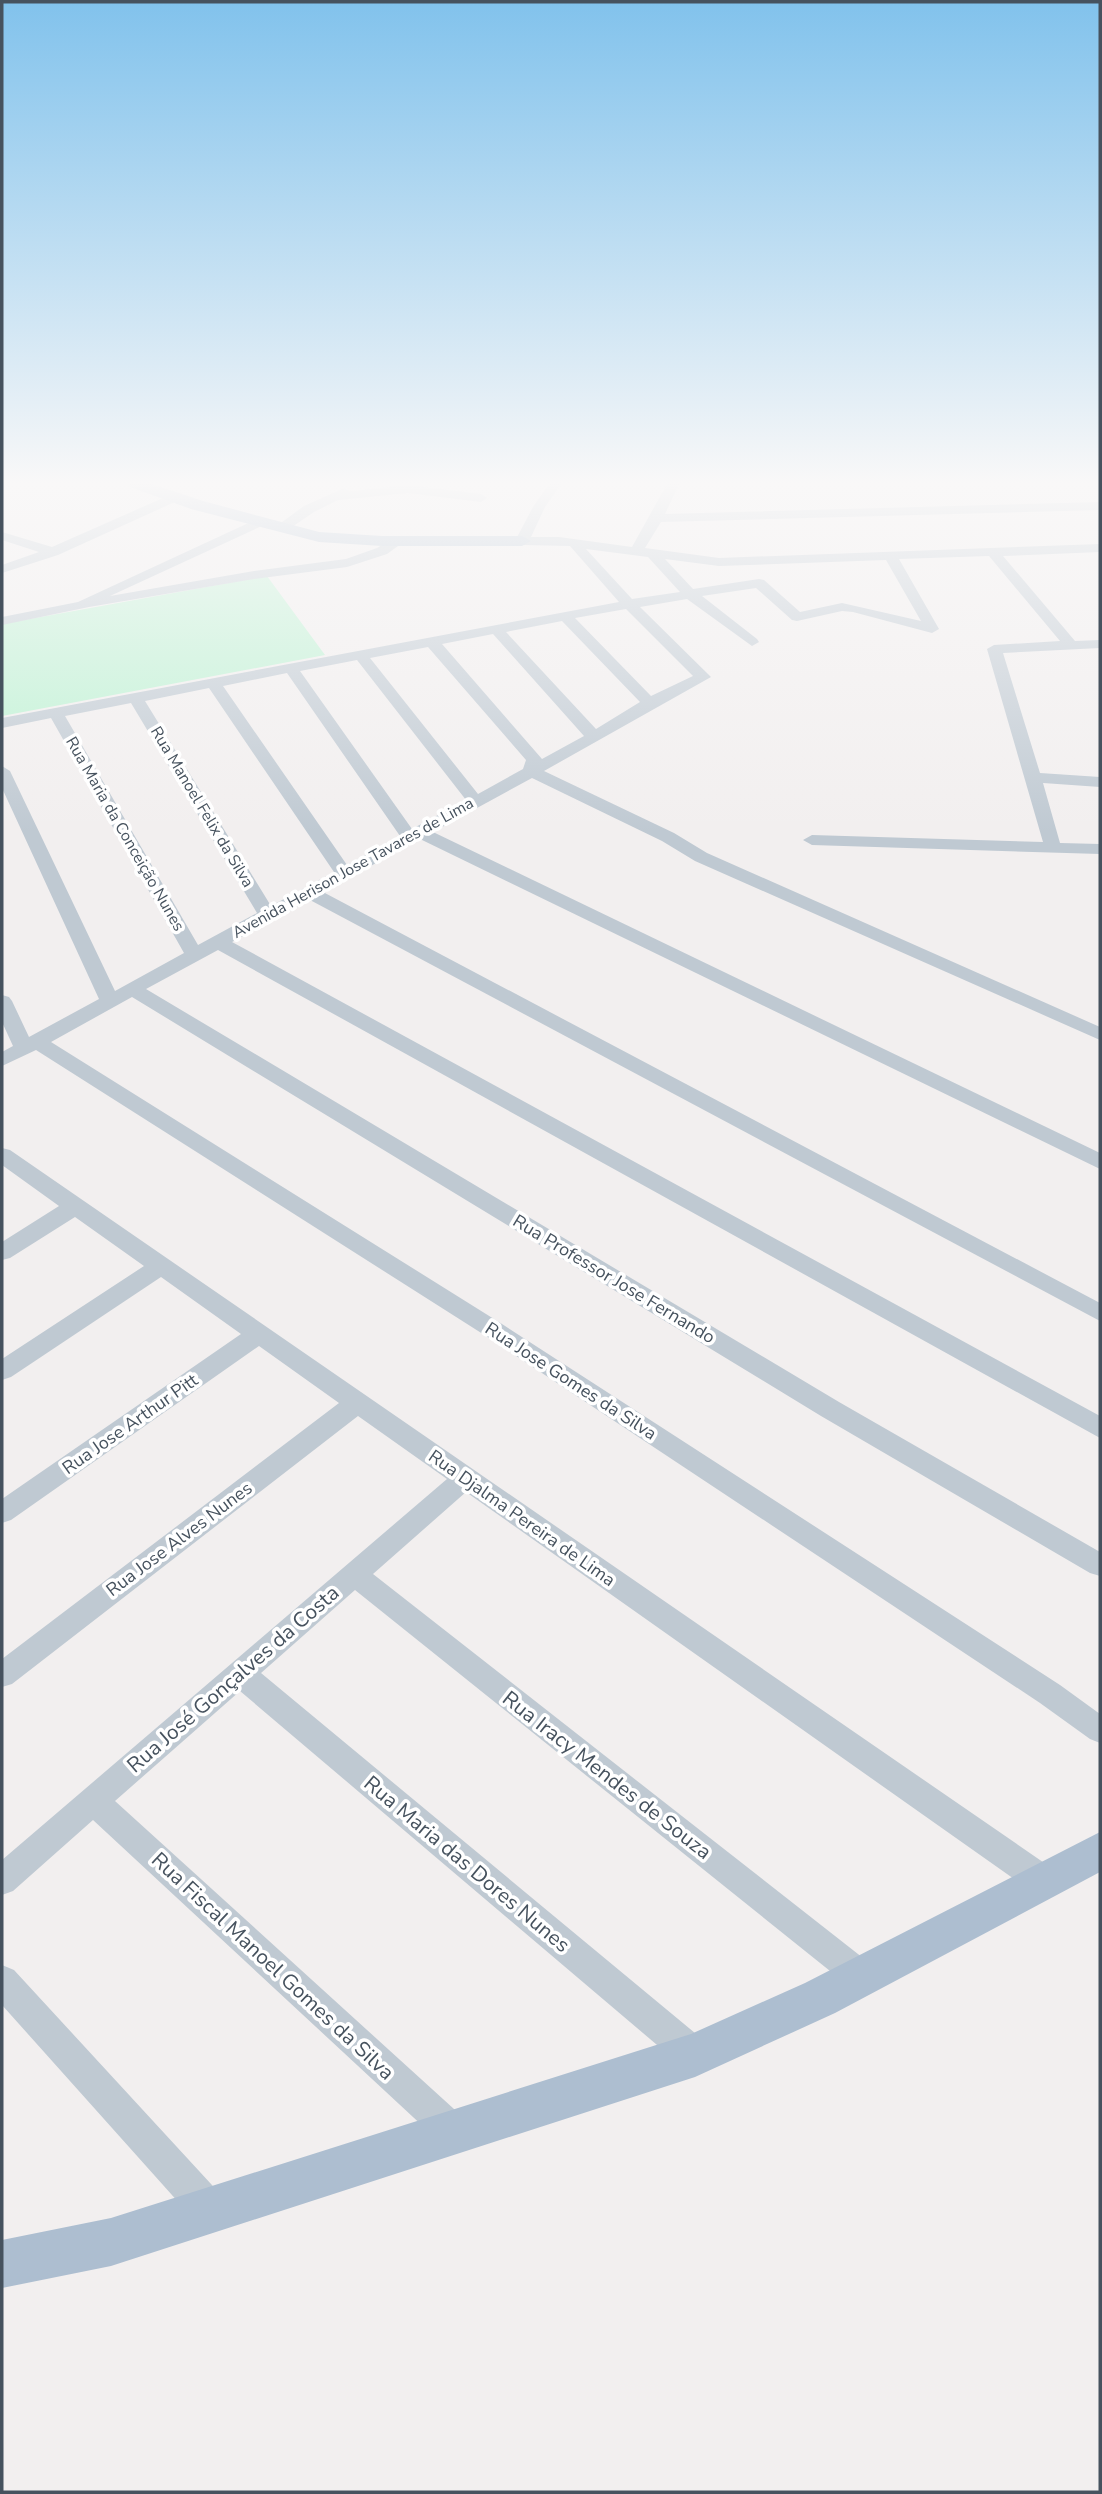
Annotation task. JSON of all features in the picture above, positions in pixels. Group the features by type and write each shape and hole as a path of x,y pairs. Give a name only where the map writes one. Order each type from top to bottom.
{"main road":[{"path":"2,2264 111,2242 695,2055 861,1976 1100,1851"}],"street":[{"path":"85,603 91,600"},
{"path":"2,621 85,603 112,600"},
{"path":"626,600 629,604"},
{"path":"2,723 651,600"},
{"path":"698,600 752,642"},
{"path":"778,600 797,617 842,607 854,608 933,629 917,600"},
{"path":"1034,600 1071,645"},
{"name":"Avenida Herison Jose Tavares de Lima","path":"2,1060 594,737 649,703 703,677 629,604"},
{"path":"566,617 649,703"},
{"path":"496,629 594,737"},
{"path":"433,643 534,759 531,771 668,837 701,857 1100,1034"},
{"path":"1053,848 994,649 1100,644"},
{"path":"362,657 475,801"},
{"path":"291,669 414,835 1100,1162"},
{"path":"215,684 344,873"},
{"name":"Rua Manoel Felix da Silva","path":"136,699 267,915"},
{"name":"Rua Maria da Conceição Nunes","path":"56,714 194,955"},
{"path":"2,771 110,1001"},
{"path":"1033,777 1100,782"},
{"path":"813,840 1100,849"},
{"path":"309,892 1100,1313"},
{"path":"217,943 1100,1428"},
{"name":"Rua Professor Jose Fernando","path":"132,989 830,1409 1100,1565"},
{"path":"2,1000 30,1045"},
{"name":"Rua Jose Gomes da Silva","path":"30,1045 494,1330 1050,1694 1100,1730"},
{"name":"Rua Djalma Pereira de Lima","path":"2,1155 1042,1881"},
{"path":"2,1252 75,1206"},
{"path":"2,1371 161,1266"},
{"name":"Rua Jose Arthur Pitt","path":"2,1513 259,1334"},
{"name":"Rua Jose Alves Nunes","path":"2,1675 357,1403"},
{"name":"Rua José Gonçalves da Costa","path":"2,1880 465,1478"},
{"name":"Rua Iracy Mendes de Souza","path":"354,1574 861,1976"},
{"name":"Rua Maria das Dores Nunes","path":"240,1673 695,2055"},
{"name":"Rua Fiscal Manoel Gomes da Silva","path":"93,1800 453,2131"},
{"path":"2,1981 210,2210"}],"green space":[{"path":"132,600 285,600 325,655 2,716 2,624"}]}
